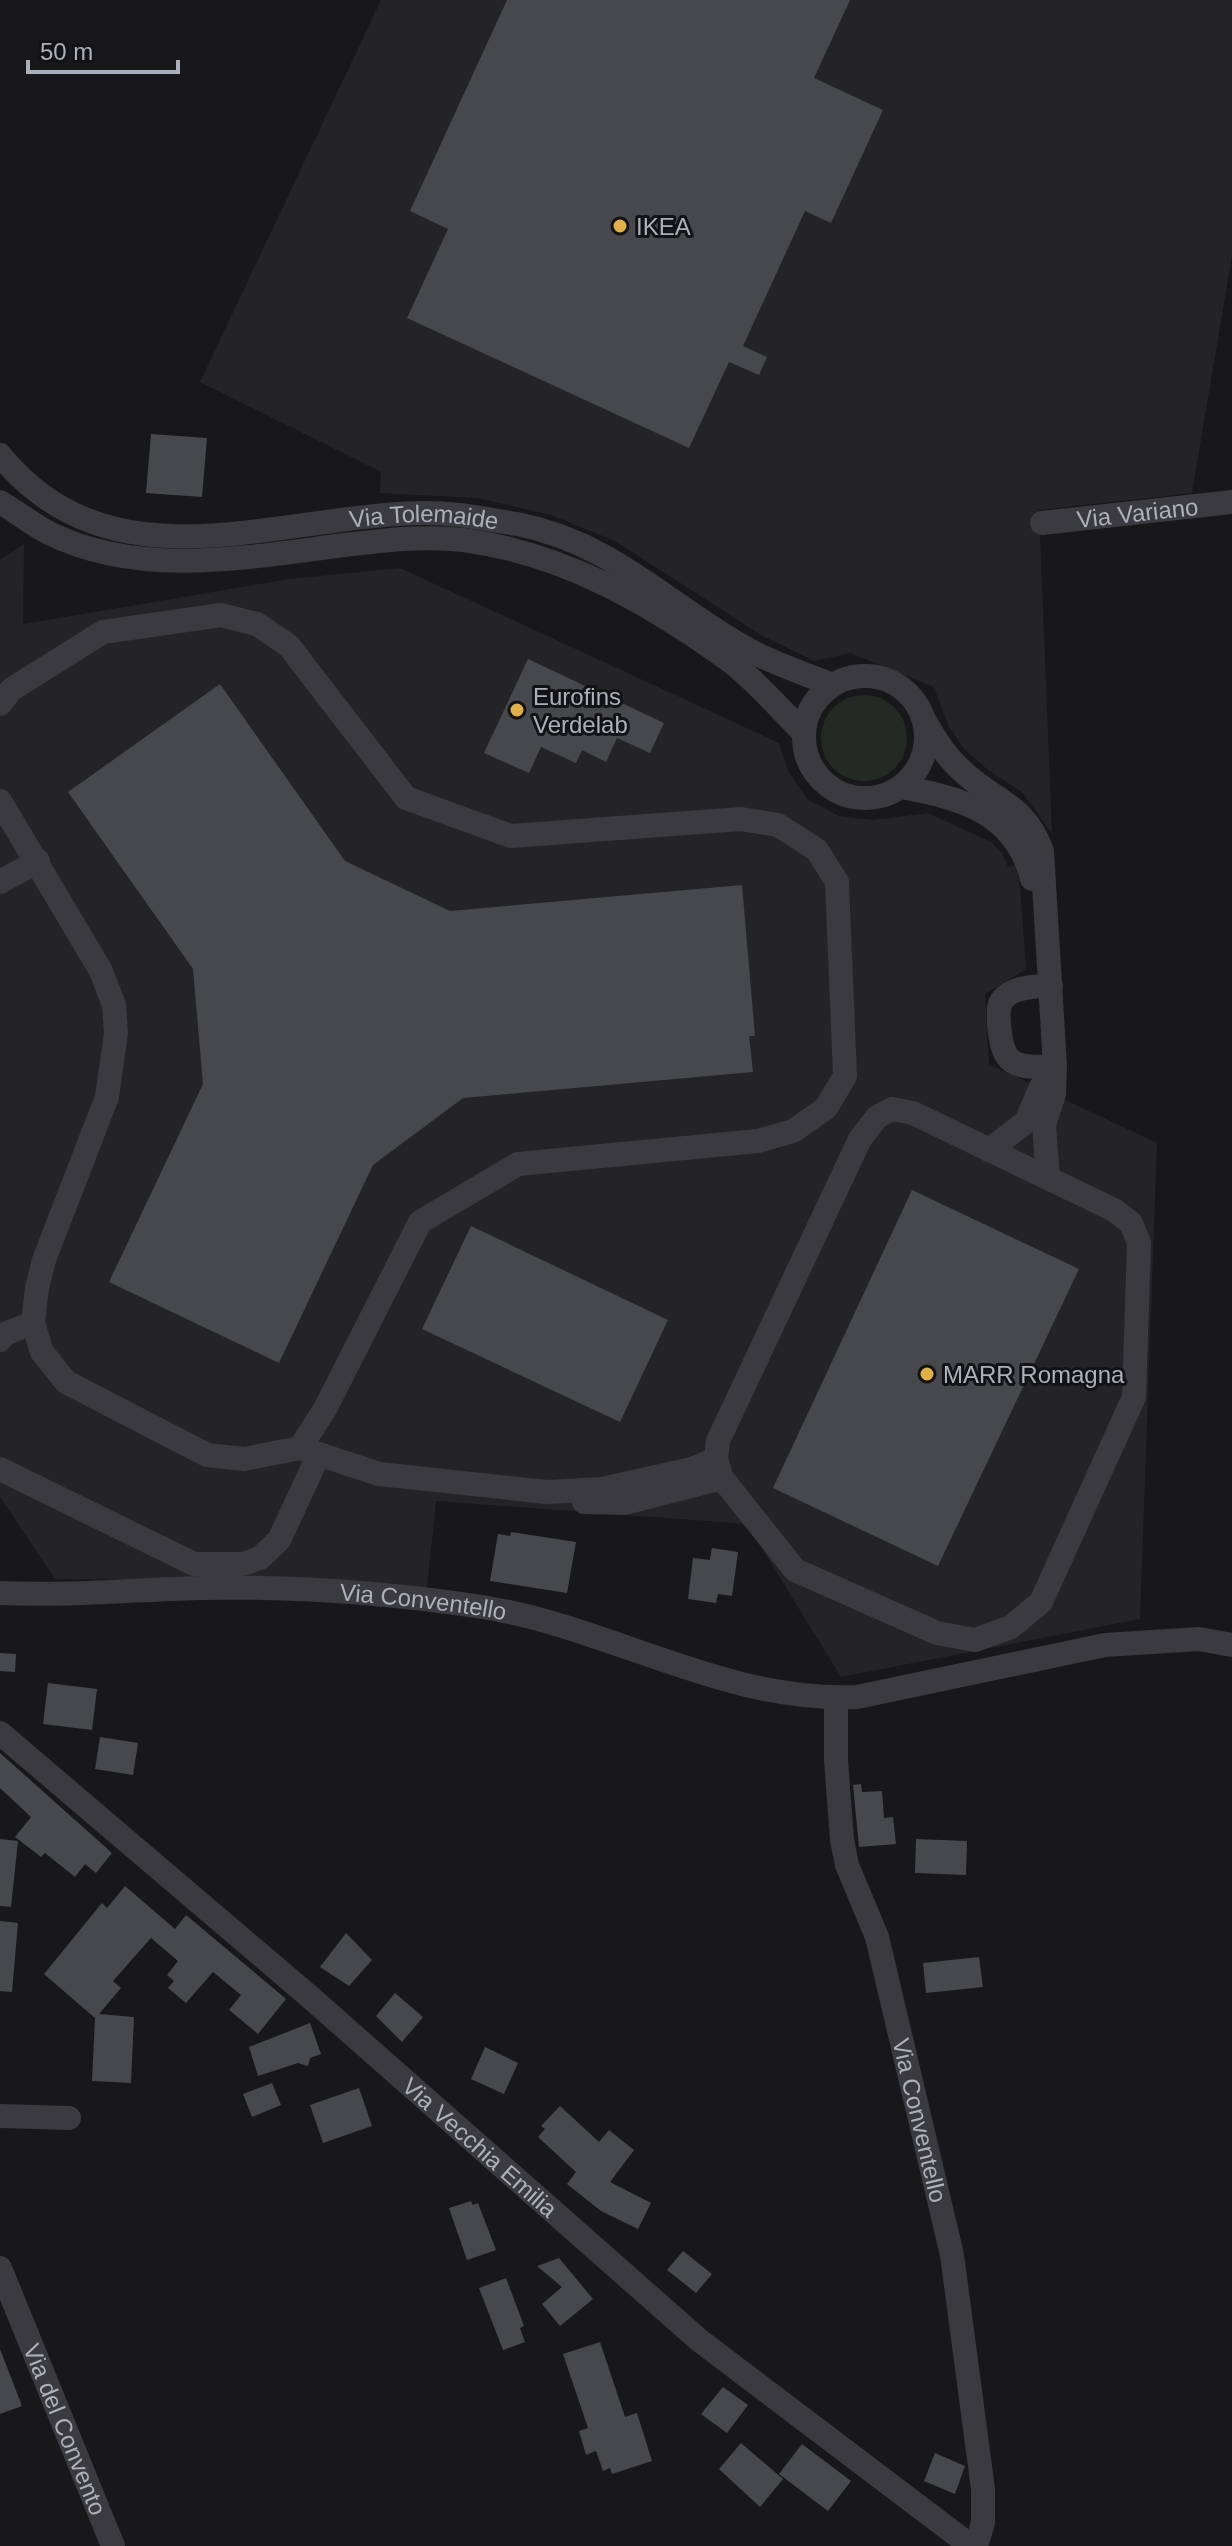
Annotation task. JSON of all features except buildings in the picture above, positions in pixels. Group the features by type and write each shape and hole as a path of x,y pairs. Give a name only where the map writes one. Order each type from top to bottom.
{"street":[{"name":"Via Tolemaide","path":"0,455 35,492 63,510 87,522 145,536 191,538 423,513 522,525 581,542 647,581 749,650 833,685"},
{"name":"Via Tolemaide","path":"0,502 50,534 89,549 140,558 225,560 419,538 462,540 524,552 579,571 624,592 732,663 804,733"},
{"name":"Via Variano","path":"1042,523 1232,502"},
{"path":"0,704 12,689 103,632 221,615 257,624 289,646 406,798 511,836 741,819 778,825 817,850 837,882 845,1076 826,1108 793,1131 758,1141 518,1164 420,1222 325,1409 279,1540 260,1558 243,1564 194,1564 0,1469"},
{"path":"922,716 926,736 923,755 915,773 901,787 883,796 863,798 844,795 827,785 813,770 805,752 804,733 818,698 833,685 856,677 885,680 913,699 939,746 959,768 1016,809 1034,831 1042,851 1045,986 1049,1066 1054,1094 1044,1125 1048,1178"},
{"path":"901,787 942,795 981,811 1011,831 1026,854 1034,889 1045,986"},
{"path":"0,801 101,971 114,1005 116,1033 107,1097 44,1260 33,1323 42,1352 66,1382 207,1455 244,1459 309,1451 379,1474 547,1492 602,1489 692,1469 719,1469"},
{"path":"0,882 38,861"},
{"path":"1045,986 1003,998 998,1009 1001,1050 1008,1061 1028,1068 1049,1066"},
{"path":"989,1150 1026,1122 1040,1095 1049,1066"},
{"path":"892,1109 913,1113 989,1150 1114,1210 1131,1223 1139,1243 1134,1397 1041,1602 1011,1627 975,1640 937,1633 795,1570 719,1469 718,1441 853,1153 877,1117 892,1109"},
{"path":"0,1340 4,1334 33,1323"},
{"name":"Via Conventello","path":"0,1593 68,1596 200,1588 398,1595 487,1608 565,1628 731,1683 836,1698 857,1697 1105,1645 1199,1639 1232,1645"},
{"name":"Via Conventello","path":"836,1698 837,1809 847,1865 877,1937 952,2255 983,2489 983,2523 973,2546"},
{"name":"Via Vecchia Emilia","path":"0,1733 310,1997 699,2340 973,2546"},
{"path":"0,2116 69,2118"},
{"name":"Via del Convento","path":"0,2268 113,2546"}],"shaded area":[{"path":"381,0 1232,0 1232,255 1192,493 1039,510 1052,834 1022,792 988,770 963,748 948,725 934,687 851,653 814,661 761,635 615,541 551,515 477,498 380,493 381,472 200,382"},
{"path":"24,544 23,624 290,579 400,568 779,743 788,771 807,799 839,816 873,820 928,813 991,842 1003,854 1008,867 1015,865 1020,887 1026,969 985,994 989,1064 1157,1143 1140,1619 841,1677 747,1524 436,1501 427,1588 342,1581 55,1579 0,1497 0,560"},
{"path":"856,695 872,695 895,707 904,721 907,738 904,755 895,769 872,781 856,781 840,774 828,762 821,746 821,730 828,714 840,702"}],"place":[{"name":"IKEA","path":"620,226"},
{"name":"Eurofins Verdelab","path":"517,710"},
{"name":"MARR Romagna","path":"927,1374"}]}
